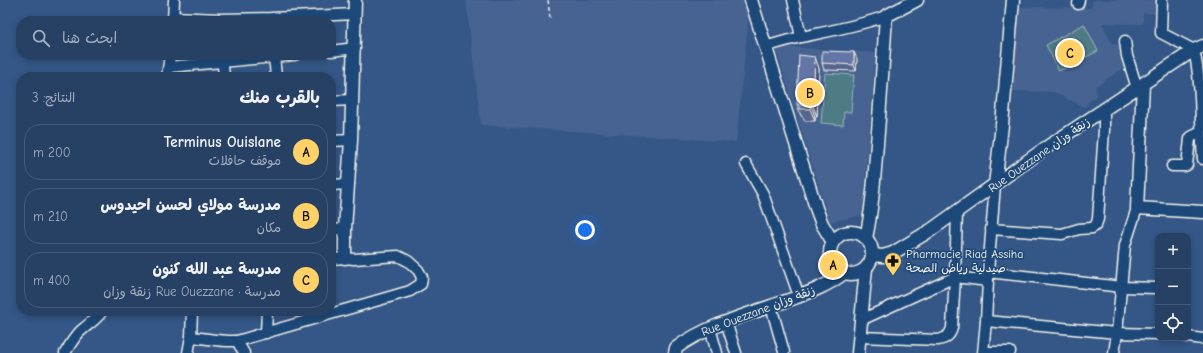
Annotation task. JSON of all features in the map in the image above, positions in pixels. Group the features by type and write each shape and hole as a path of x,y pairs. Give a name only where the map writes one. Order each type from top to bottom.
{"street":[{"path":"173,16 174,0"},
{"path":"344,258 355,48 355,0"},
{"path":"751,0 816,208 822,224 833,242"},
{"path":"793,0 801,37"},
{"path":"765,47 801,37 870,22 886,16 917,0"},
{"path":"1010,352 984,352 991,229 1013,0"},
{"path":"1162,0 1161,33 1198,48 1203,160"},
{"path":"327,16 355,14"},
{"path":"866,238 872,201 882,91 886,16"},
{"path":"1114,353 1122,287 1125,245 1138,208 1140,86 1127,56 1125,41"},
{"path":"336,50 355,48"},
{"name":"Rue Ouezzane زنقة وزان","path":"872,255 883,256 893,253 931,230 957,213 1044,149 1198,48"},
{"path":"168,72 170,60"},
{"path":"169,66 215,60"},
{"path":"223,60 224,72"},
{"path":"274,60 276,72"},
{"path":"336,101 352,100"},
{"path":"991,229 1062,234 1079,229 1092,228 1096,225 1098,218 1104,109"},
{"path":"1172,166 1187,165 1190,139 1193,135 1201,132"},
{"path":"336,141 351,140"},
{"path":"746,164 763,194 799,296"},
{"path":"336,185 349,184"},
{"path":"1138,208 1203,212"},
{"path":"860,336 938,340 946,338 951,332 955,277 957,213"},
{"path":"336,230 345,229"},
{"path":"848,232 858,233 866,238 871,246 872,255 866,268 858,273 849,274 836,268 830,251 833,242 848,232"},
{"path":"336,259 398,256 408,261 418,270 422,277 421,284 410,291 336,313"},
{"path":"858,353 866,268"},
{"name":"Rue Ouezzane زنقة وزان","path":"673,351 696,334 829,284 844,273"},
{"path":"861,320 955,277 988,277 1155,288"},
{"path":"771,306 784,352"},
{"path":"65,353 76,336 98,316"},
{"path":"188,353 191,337 192,316"},
{"path":"266,333 267,316"},
{"path":"191,337 229,342 237,341 324,316"},
{"path":"986,321 1117,333 1155,334"},
{"path":"726,322 736,353"},
{"path":"710,328 717,353"},
{"path":"1191,337 1203,339"},
{"path":"237,341 244,353"}],"path":[{"path":"548,0 550,18"}],"shaded area":[{"path":"466,0 745,0 749,14 736,142 481,125"},
{"path":"1093,0 1156,0 1155,14 1143,13 1143,24 1102,23 1112,44 1122,45 1127,66 1096,86 1096,95 1084,107 1053,92 1013,91 1019,7 1091,8"},
{"path":"775,46 875,53 863,215 830,222"}],"green space":[{"path":"1084,24 1098,51 1059,71 1046,45"},
{"path":"825,73 854,75 851,112 844,112 843,125 821,123"}],"building":[{"path":"822,51 854,52 854,65 822,63"},
{"path":"799,55 815,57 813,105 811,105 810,109 800,109 800,105 797,104"}],"place":[{"name":"مدرسة عبد الله كنون","path":"1070,53"},
{"name":"مدرسة مولاي لحسن احيدوس","path":"810,93"},
{"name":"Terminus Ouislane","path":"833,265"},
{"name":"Pharmacie Riad Assiha صيدلية رياض الصحة","path":"893,276"}]}
